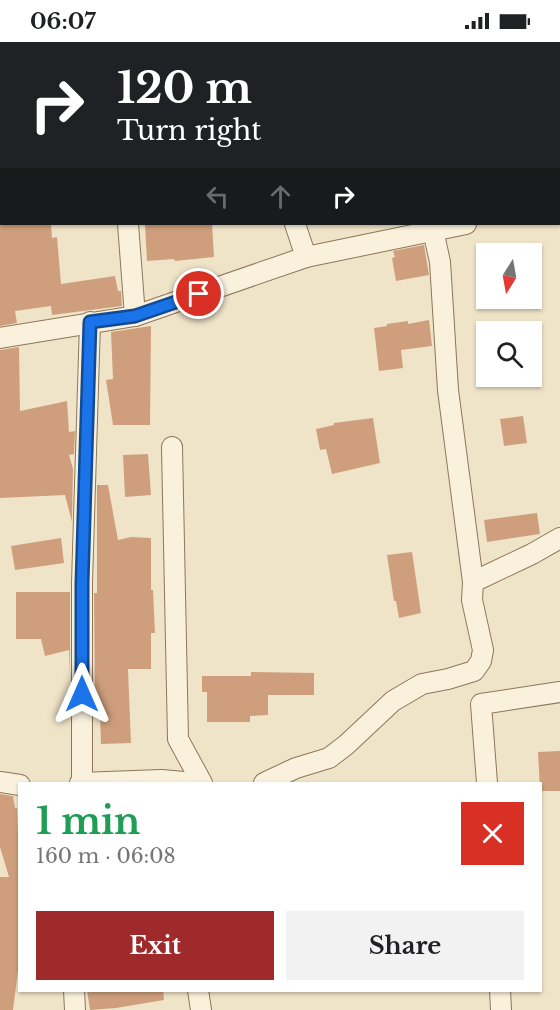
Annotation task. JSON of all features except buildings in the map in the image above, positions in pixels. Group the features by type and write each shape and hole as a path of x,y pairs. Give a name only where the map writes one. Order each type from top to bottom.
{"street":[{"path":"128,225 135,316"},
{"path":"295,225 306,257"},
{"path":"0,338 135,316 306,257 434,227 455,225"},
{"path":"266,782 296,768 329,758 393,701 422,684 474,671 481,662 483,650 472,600 473,582 448,390 440,262 434,227"},
{"path":"81,782 82,583 90,322"},
{"path":"171,447 178,739 201,782"},
{"path":"473,582 560,538"},
{"path":"487,782 481,704 560,692"},
{"path":"108,782 161,780 184,782"},
{"path":"0,783 18,785"},
{"path":"74,992 75,1010"},
{"path":"198,992 201,1010"},
{"path":"500,992 501,1010"}],"route":[{"path":"82,694 82,583 90,322 135,316 199,294"}]}
